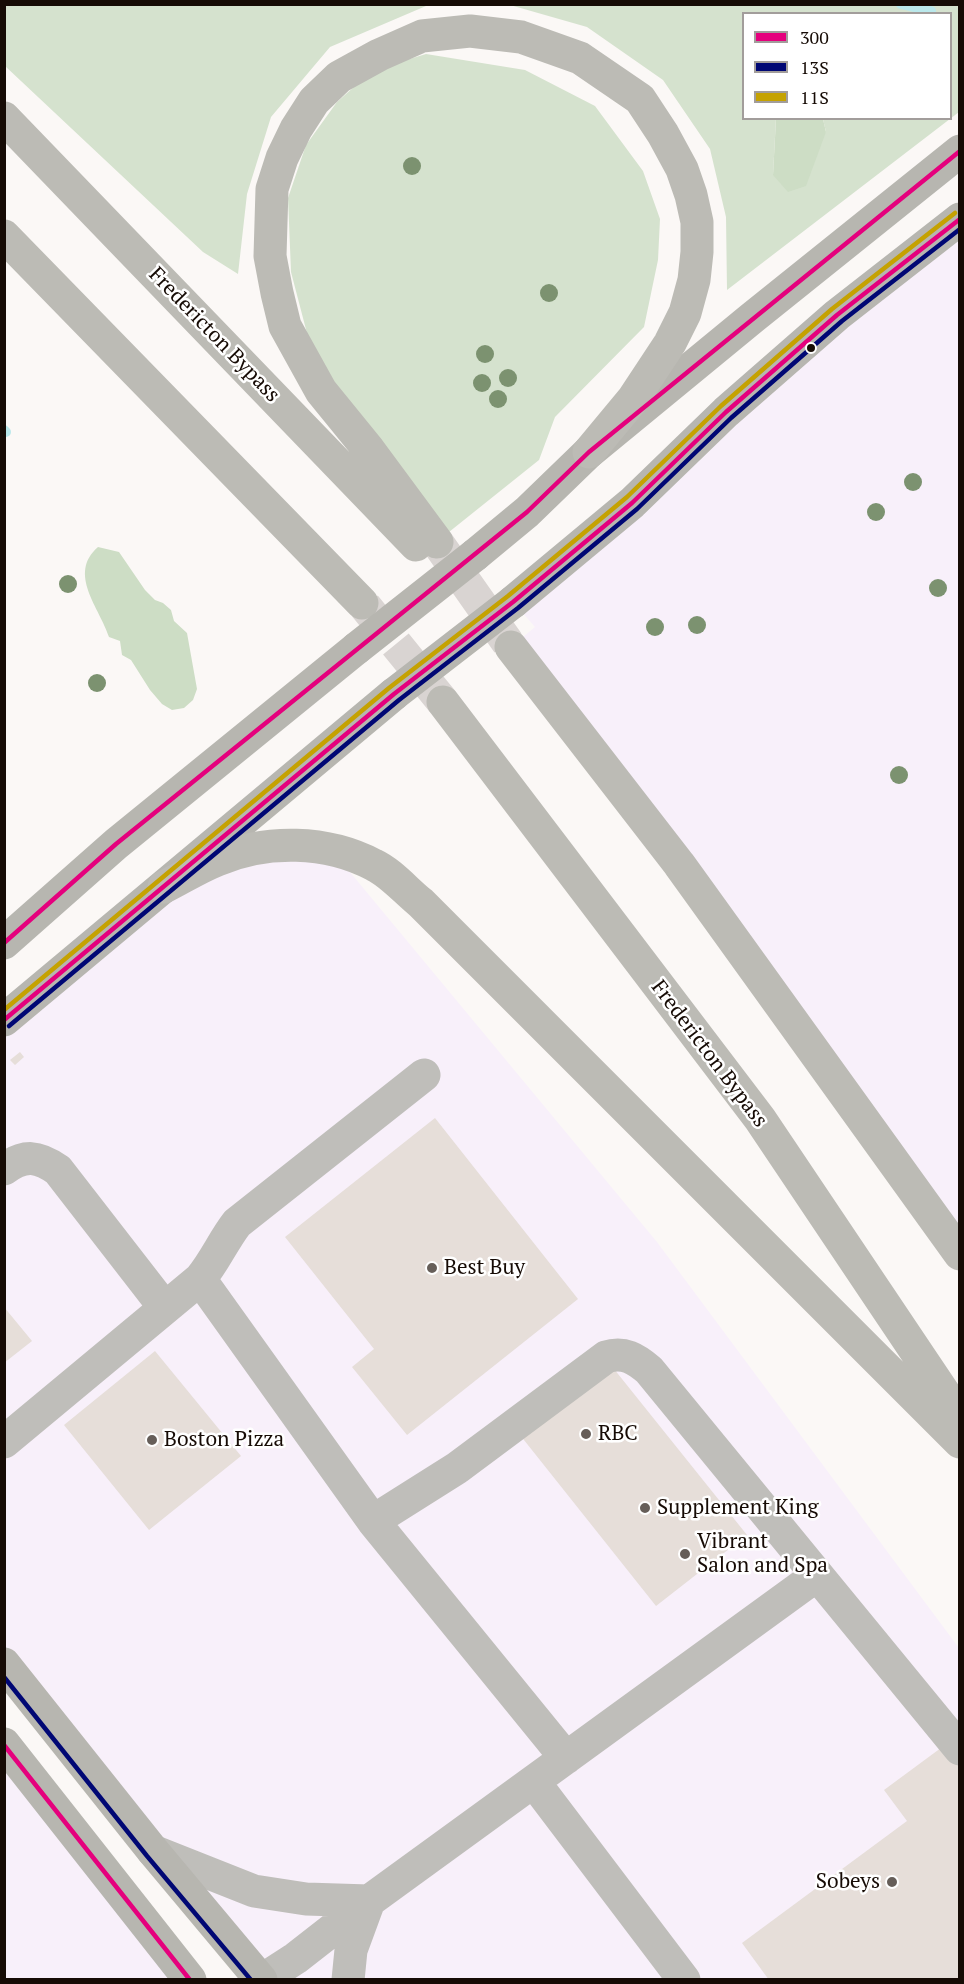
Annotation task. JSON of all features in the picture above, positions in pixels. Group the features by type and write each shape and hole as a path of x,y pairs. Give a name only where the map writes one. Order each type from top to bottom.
{"highway":[{"name":"Fredericton Bypass","path":"4,118 430,547 369,450 321,392 285,326 270,256 272,189 282,158 296,129 314,101 339,77 379,55 422,36 470,31 521,37 580,58 640,99 682,169 697,222 694,280 685,313 670,343 633,399 590,452"},
{"path":"4,236 362,603"},
{"path":"511,647 679,864 960,1254"},
{"name":"Fredericton Bypass","path":"443,702 759,1119 960,1417"},
{"path":"164,887 218,859 250,850 286,845 330,848 375,865 421,903 960,1443"}],"main road":[{"path":"4,943 116,844 475,555 527,512 590,452 761,310 960,151"},
{"path":"4,1020 394,694 513,602 632,503 726,412 837,315 960,219"},
{"path":"4,1664 153,1851 262,1980"},
{"path":"4,1744 190,1980"}],"lane":[{"path":"5,1442 200,1279 214,1261 224,1239 237,1223 424,1076"},
{"path":"4,1168 18,1160 32,1158 45,1161 58,1170 165,1308"},
{"path":"200,1279 373,1521 566,1758"},
{"path":"373,1521 457,1468 606,1357 615,1354 626,1355 638,1360 649,1370 960,1749"},
{"path":"262,1980 296,1958 369,1901 816,1576"},
{"path":"534,1782 684,1980"},
{"path":"153,1851 254,1891 306,1899 369,1901"},
{"path":"348,1980 351,1950 369,1901"}],"shaded area":[{"path":"959,219 959,1254 511,647 535,627 513,602"},
{"path":"330,848 657,1242 959,1648 959,1979 261,1979 5,1664 5,1020 218,859"},
{"path":"4,1744 190,1979 5,1979"}],"green space":[{"path":"4,5 446,5 426,6 330,47 271,117 247,194 238,274 203,252 5,66"},
{"path":"510,5 959,5 959,112 952,117 952,12 742,12 742,120 776,120 773,175 826,132 823,120 949,120 727,290 726,217 710,149 663,80 587,27"},
{"path":"426,54 525,70 595,106 643,171 660,219 658,260 644,327 555,417 539,460 444,536 342,404 309,341 291,272 288,198 306,145 337,102 373,70"},
{"path":"776,120 823,120 826,132 806,186 788,192 773,175"},
{"path":"98,547 119,552 145,590 155,600 171,610 174,621 187,633 197,689 193,700 184,708 172,710 162,704 131,660 122,655 120,641 109,637 85,580 85,568 89,557"}],"building":[{"path":"20,1052 24,1057 15,1065 10,1060"},
{"name":"Best Buy","path":"435,1118 578,1299 407,1435 352,1367 374,1349 285,1237"},
{"path":"4,1307 32,1341 4,1363"},
{"name":"Boston Pizza","path":"155,1351 241,1456 149,1530 64,1425"},
{"path":"610,1364 747,1535 656,1606 520,1435"},
{"name":"Sobeys","path":"949,1742 960,1756 960,1980 769,1980 742,1943 907,1821 884,1790"}],"waterway":[{"path":"901,4 931,11"}],"tunnel":[{"path":"437,542 508,643"},
{"path":"365,606 443,702"}],"transit line":[{"name":"300","path":"4,943 116,844 527,512 589,452 960,151"},
{"name":"11S","path":"4,1010 389,688 508,596 627,497 721,406 832,309 955,213"},
{"name":"300","path":"4,1020 394,694 513,602 632,503 726,412 837,315 960,219"},
{"name":"13S","path":"9,1026 399,700 518,608 637,509 731,418 842,321 960,229"},
{"name":"13S","path":"4,1677 147,1856 251,1980"},
{"name":"300","path":"4,1745 190,1980"}],"place":[{"name":"Best Buy","path":"432,1268"},
{"name":"RBC","path":"586,1434"},
{"name":"Boston Pizza","path":"152,1440"},
{"name":"Supplement King","path":"645,1508"},
{"name":"Vibrant Salon and Spa","path":"685,1554"},
{"name":"Sobeys","path":"892,1882"}]}
